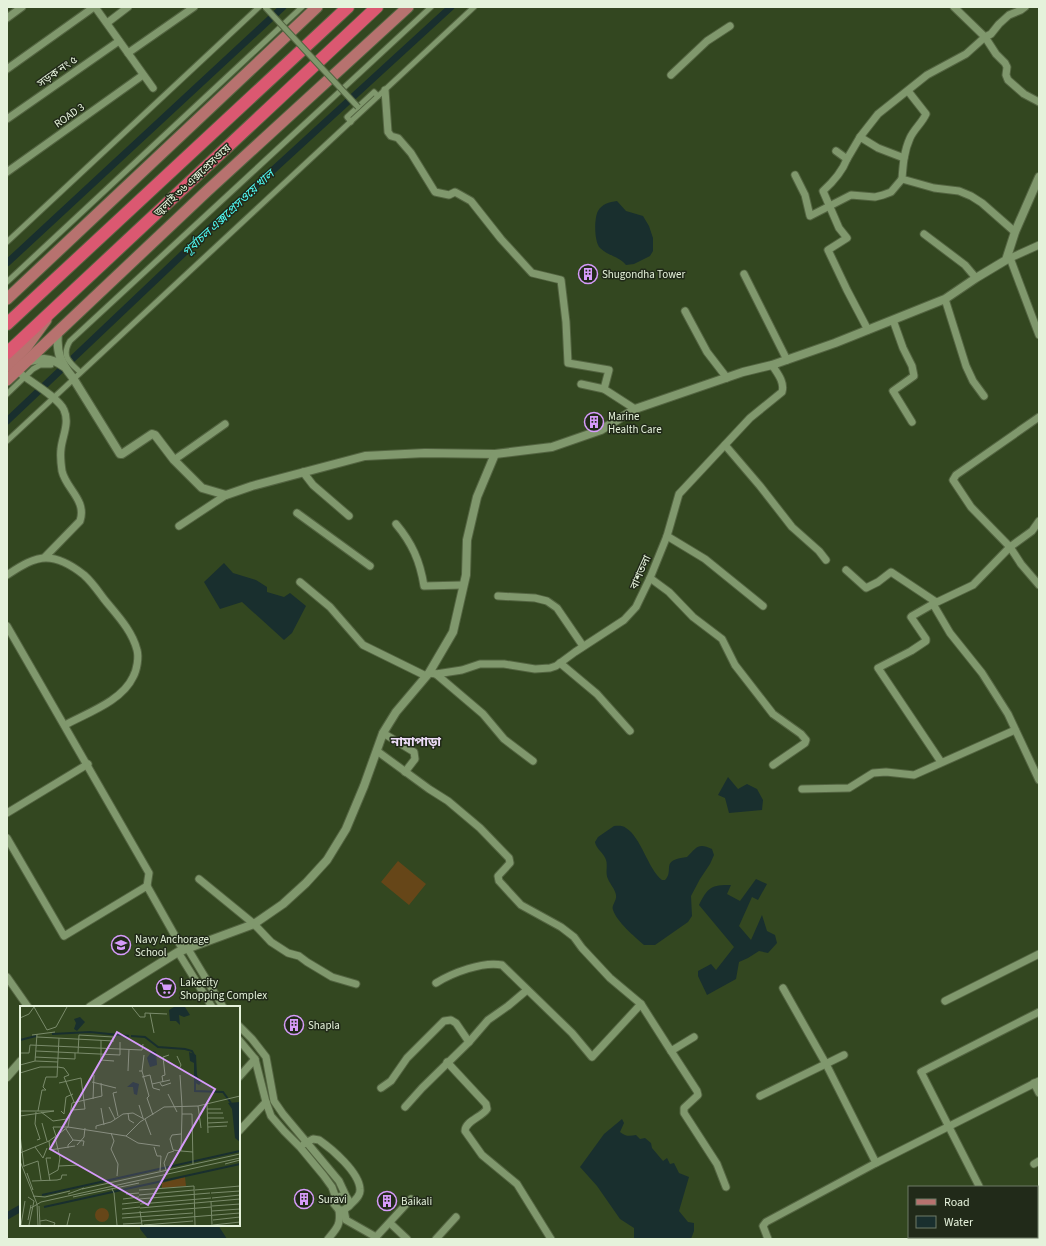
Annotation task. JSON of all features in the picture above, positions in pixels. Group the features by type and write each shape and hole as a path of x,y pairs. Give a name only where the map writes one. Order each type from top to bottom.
{"highway":[{"name":"জুলাই ৩৬ এক্সপ্রেসওয়ে","path":"7,324 348,7"},
{"name":"জুলাই ৩৬ এক্সপ্রেসওয়ে","path":"7,354 377,7"}],"main road":[{"path":"7,304 11,296 317,7"},
{"path":"12,368 27,362 207,191 408,7"},
{"path":"7,380 12,368 52,312"}],"street":[{"path":"7,18 22,7"},
{"path":"7,69 95,7 152,88"},
{"path":"107,23 128,7"},
{"path":"128,53 194,7"},
{"path":"7,242 250,14 260,7"},
{"path":"265,7 358,107"},
{"path":"7,282 302,7"},
{"path":"226,495 202,488 174,460 155,435 152,434 120,454 68,360 66,347 70,341 431,7"},
{"path":"7,441 76,375 474,7"},
{"path":"954,7 985,36 996,54 1005,63 1007,67 1006,76 1008,80 1024,94 1039,102"},
{"path":"868,330 828,250 847,238 839,228 831,206 823,191 830,185 843,168 860,137 878,114 927,75 966,54 985,36 991,34 998,24 1009,15 1026,7"},
{"path":"670,75 707,41 730,26"},
{"name":"সড়ক নং ৫","path":"7,119 119,41"},
{"name":"ROAD 3","path":"7,172 143,75"},
{"path":"385,90 388,132 391,136 398,138 411,153 435,192 449,195 455,192 471,201 501,239 532,273 561,280 566,322 568,363 609,370 604,389"},
{"path":"795,175 805,195 810,216 852,195 874,197 891,192 902,179 904,158 910,137 924,120 926,114 908,91"},
{"path":"351,122 347,117 374,92 378,96"},
{"path":"860,137 878,148 904,158"},
{"path":"836,150 847,159"},
{"path":"1039,178 1015,232 1008,259 1039,335"},
{"path":"902,179 934,188 959,191 971,196 982,203 1015,232"},
{"path":"924,234 964,265 976,278"},
{"path":"179,526 226,495 252,486 365,456 424,453 495,454 552,448 602,430 635,409 787,360 894,320 945,299 1008,259 1039,245"},
{"path":"744,274 787,360"},
{"path":"945,299 966,366 973,381 984,396"},
{"path":"685,311 707,352 728,378"},
{"path":"894,320 903,348 912,366 914,376 894,391 912,422"},
{"path":"58,333 57,346 65,368"},
{"path":"27,362 45,359 55,360 76,375"},
{"path":"7,394 33,369 40,365 51,365"},
{"name":"বাশতলা","path":"430,675 462,670 480,664 504,664 535,669 550,668 556,666 583,646 624,620 636,607 650,578 667,536 679,494 750,418 782,392 784,388 772,365"},
{"path":"12,368 60,403 66,418 61,449 62,472 81,506 82,514 80,521 45,558"},
{"path":"581,384 604,389 635,409"},
{"path":"1039,417 956,475 953,480 971,507 1010,547 1021,564 1039,585"},
{"path":"174,460 225,424"},
{"path":"725,445 792,527 819,551 826,560"},
{"path":"92,1006 183,950 254,924 283,904 306,884 327,860 346,829 364,786 383,733 396,712 430,675 453,632 466,575 467,540 477,497 495,454"},
{"path":"304,472 313,485 349,516"},
{"path":"297,513 370,566"},
{"path":"941,762 878,668 926,641 911,616 934,603 973,585 1010,547 1032,531 1039,521"},
{"path":"396,524 407,537 414,551 421,570 424,586 464,585"},
{"path":"667,536 705,559 763,606"},
{"path":"7,575 30,562 45,558 60,560 67,564 86,576 128,630 138,651 136,669 133,678 122,693 114,699 65,725"},
{"path":"846,570 866,588 878,582 891,572 934,603 950,633 986,679 1008,714 1039,780"},
{"path":"650,578 669,592 693,617 722,639 735,665 773,714 802,734 806,740 773,765"},
{"path":"300,582 330,607 363,645 430,675 483,714 504,739 533,761"},
{"path":"498,596 535,598 546,601 557,608 583,646"},
{"path":"7,626 150,873 147,886 183,950 211,1006"},
{"path":"560,662 597,694 630,731"},
{"path":"802,789 849,788 873,773 886,772 914,775 1015,730"},
{"path":"383,733 414,752 415,759 405,772"},
{"path":"376,751 448,801 480,828 509,858 510,863 498,876 499,881 521,905 561,926 574,937 582,948 610,978 641,1004 697,1091 698,1096 684,1108 684,1113 717,1164 726,1187"},
{"path":"7,813 88,764"},
{"path":"7,838 64,936 147,886"},
{"path":"199,880 254,924 271,942 288,953 299,956 332,977 356,984"},
{"path":"183,950 222,1006"},
{"path":"945,1001 1039,954"},
{"path":"436,984 445,978 473,968 494,964 502,965 567,1028 592,1057 641,1004"},
{"path":"7,977 27,1006"},
{"path":"783,988 826,1064 876,1164"},
{"path":"405,1107 447,1062 469,1042 488,1020 527,990"},
{"path":"979,1186 921,1072 1039,1012"},
{"path":"381,1088 391,1081 407,1058 444,1021 451,1020 456,1023 469,1042"},
{"path":"240,1029 252,1039 266,1057 274,1101 283,1114 339,1181 349,1201 340,1217 338,1227 328,1239"},
{"path":"671,1051 694,1037"},
{"path":"240,1041 255,1059 271,1116 284,1132 300,1147 332,1187 336,1198 334,1204 344,1209"},
{"path":"760,1096 844,1054"},
{"path":"240,1076 255,1059"},
{"path":"7,1077 20,1062"},
{"path":"447,1062 486,1104 487,1109 484,1113 467,1124 465,1131 482,1155 517,1184 551,1239"},
{"path":"259,1077 269,1075"},
{"path":"768,1239 763,1226 766,1222 948,1126 1036,1082 1039,1093"},
{"path":"240,1130 266,1102"},
{"path":"300,1147 313,1139 319,1140 350,1168 357,1178 360,1190 357,1198 344,1209"},
{"path":"336,1198 346,1196"},
{"path":"344,1209 346,1220 376,1238 411,1199"},
{"path":"436,1239 456,1217"},
{"path":"390,1223 407,1239"}],"shaded area":[{"path":"398,861 426,884 409,905 381,882"}],"water":[{"path":"617,201 626,211 643,216 649,226 653,238 653,251 650,256 634,264 626,265 603,251 598,245 595,224 598,211 606,204"},
{"path":"224,563 233,573 256,580 267,587 267,592 284,597 290,593 306,606 292,633 284,640 242,602 220,609 204,582"},
{"path":"728,777 738,789 747,784 757,789 763,800 762,810 729,813 725,798 718,795"},
{"path":"614,826 623,826 631,832 657,875 662,880 665,880 668,876 669,866 673,860 687,857 700,846 712,849 714,855 710,864 691,896 692,916 688,922 655,945 644,945 622,924 613,910 616,897 614,889 607,877 607,865 604,855 597,847 595,842 598,837"},
{"path":"756,879 767,884 758,900 752,897 739,926 751,940 762,915 767,931 775,935 777,943 768,953 759,951 739,962 736,979 707,995 698,976 698,971 711,964 716,970 734,947 699,905 705,894 711,888 719,886 731,885 727,894 740,901"},
{"path":"622,1119 624,1123 620,1132 622,1134 630,1136 636,1135 640,1139 645,1138 651,1143 652,1148 663,1161 667,1158 670,1164 674,1163 679,1173 689,1177 679,1211 688,1222 694,1223 694,1231 691,1239 634,1239 634,1228 620,1219 597,1186 580,1167 604,1134"},
{"path":"140,1226 219,1226 227,1239 148,1239 140,1229"}],"waterway":[{"name":"পূর্বাচল এক্সপ্রেসওয়ে খাল","path":"7,263 283,7"},
{"name":"পূর্বাচল এক্সপ্রেসওয়ে খাল","path":"7,421 224,215 451,7"},
{"path":"7,1216 20,1209"}],"place":[{"name":"Shugondha Tower","path":"588,274"},
{"name":"Marine Health Care","path":"594,422"},
{"name":"Navy Anchorage School","path":"121,945"},
{"name":"Lakecity Shopping Complex","path":"166,988"},
{"name":"Shapla","path":"294,1025"},
{"name":"Suravi","path":"304,1199"},
{"name":"Baikali","path":"387,1201"}],"district":[{"name":"নামাপাড়া","path":"416,741"}]}
